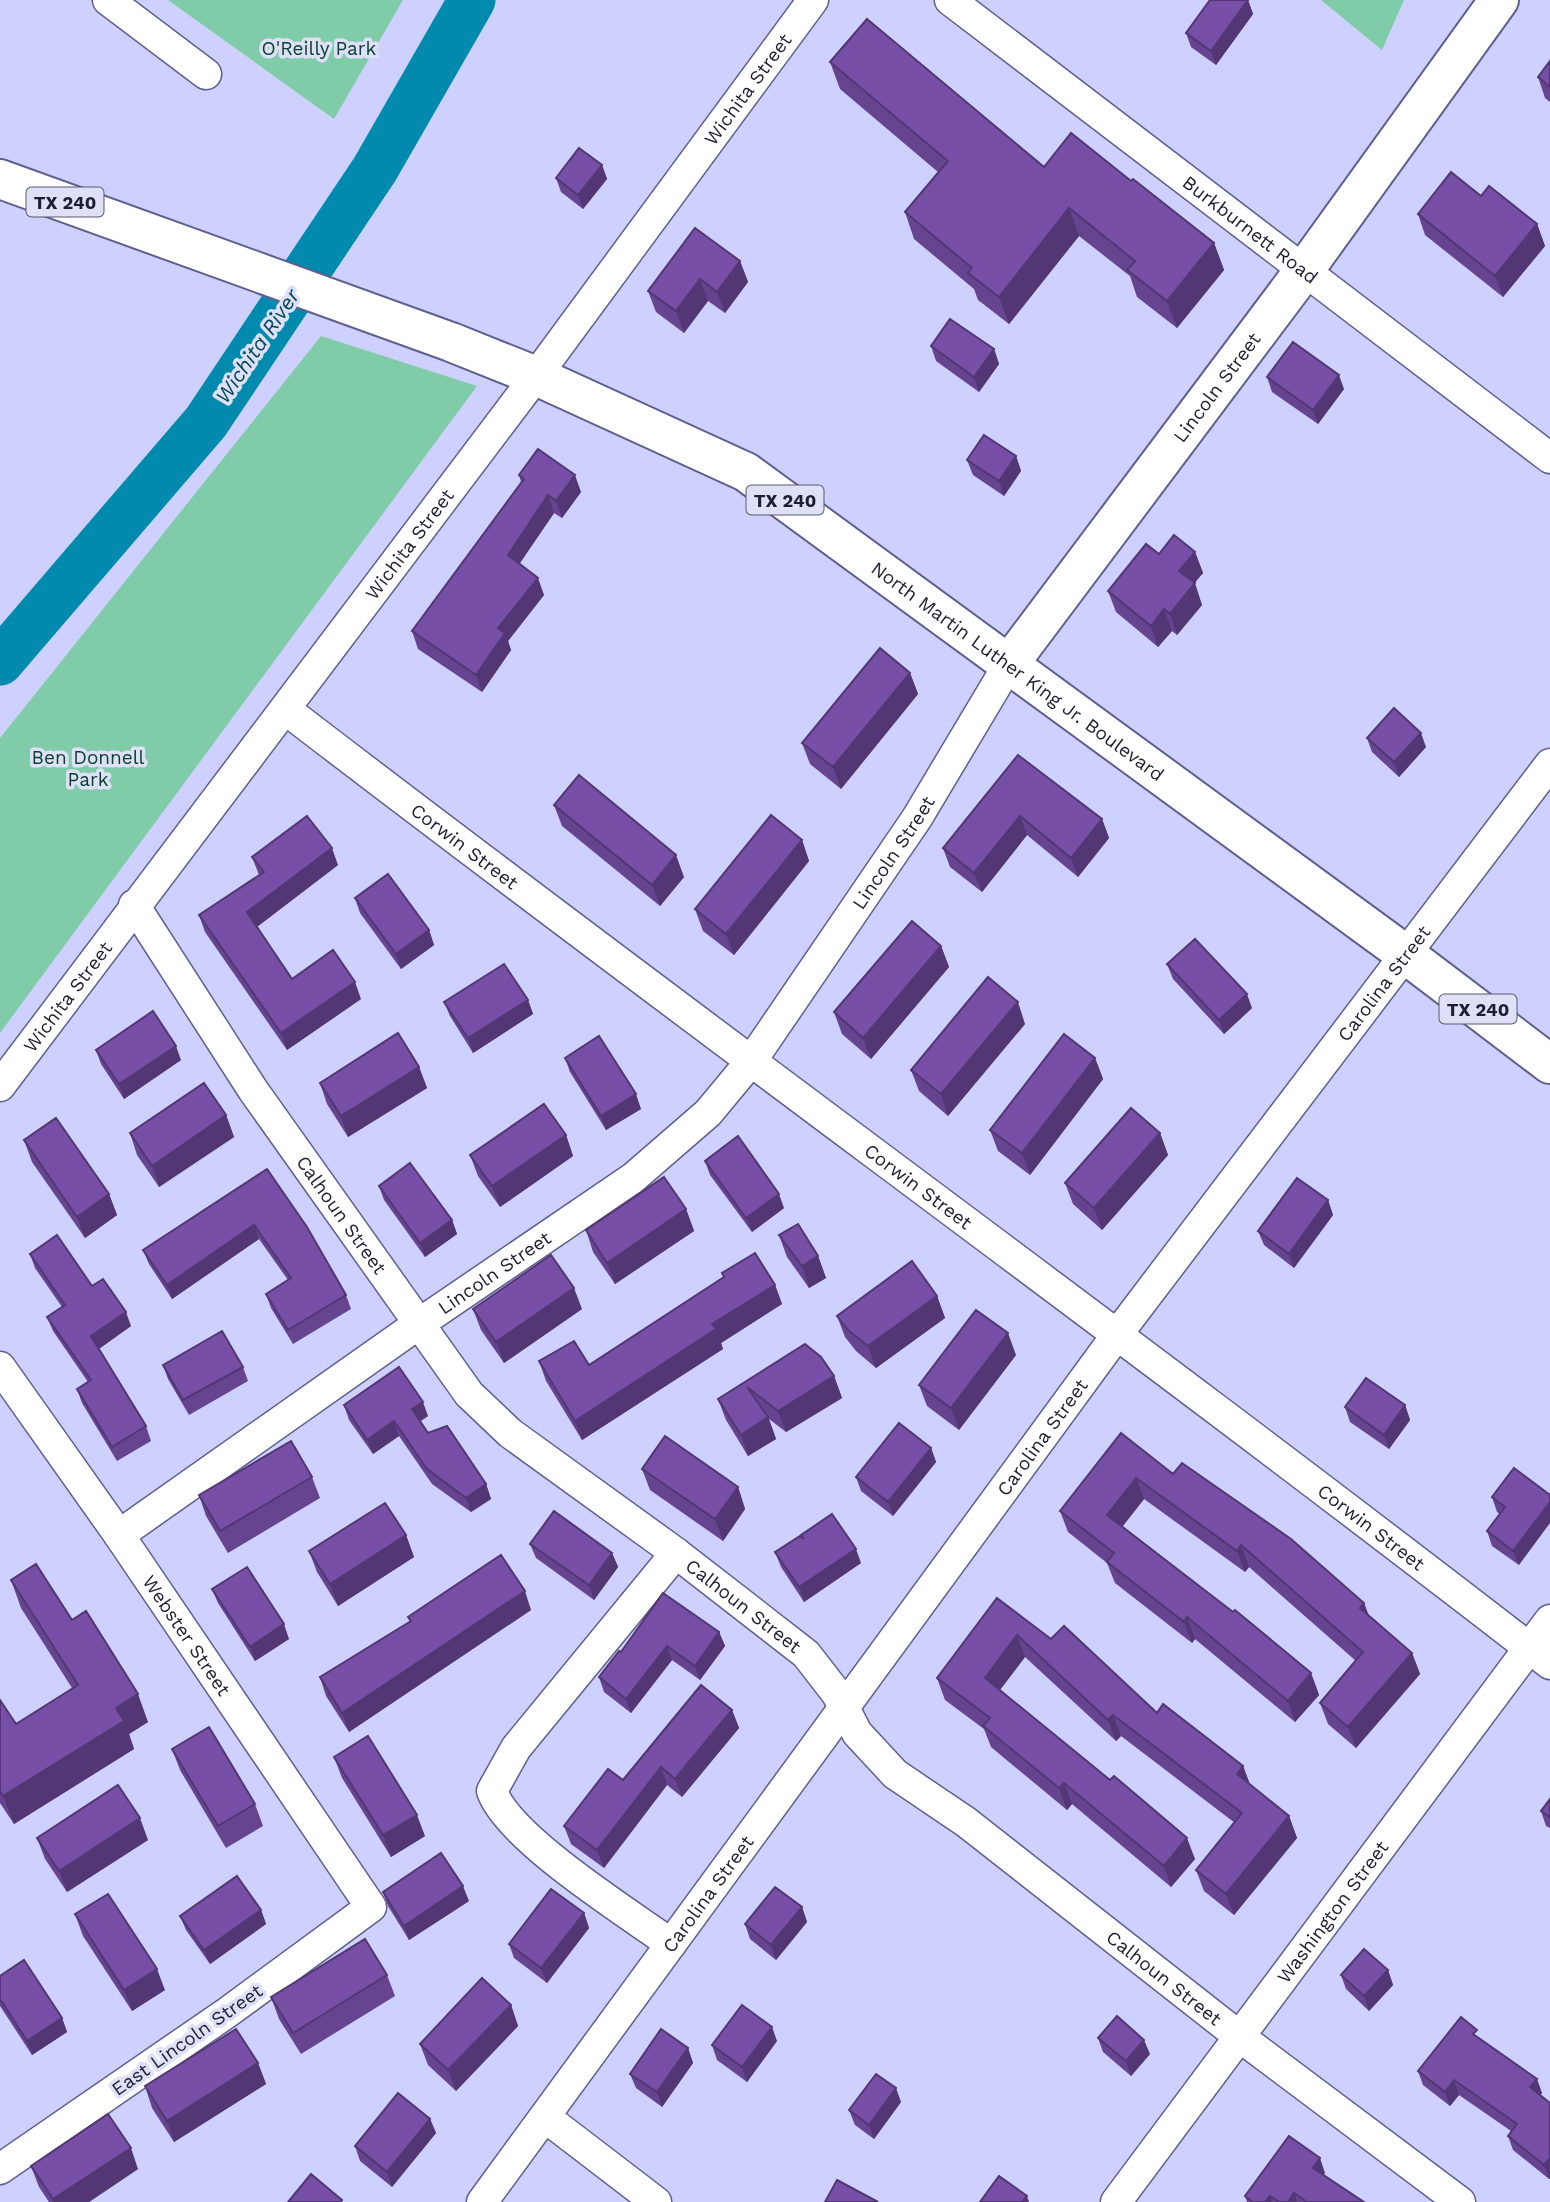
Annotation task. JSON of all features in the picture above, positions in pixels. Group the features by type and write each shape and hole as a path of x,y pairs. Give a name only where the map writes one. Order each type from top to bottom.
{"main road":[{"name":"Lincoln Street","path":"1009,664 1303,272 1499,0"},
{"name":"North Martin Luther King Jr. Boulevard","path":"0,179 451,342 537,376 746,472 1405,954 1550,1064"}],"street":[{"path":"108,0 206,75"},
{"name":"Wichita Street","path":"0,1086 134,905 537,376 813,0"},
{"name":"Burkburnett Road","path":"950,0 1550,458"},
{"name":"Lincoln Street","path":"119,1535 417,1325 652,1164 708,1113 752,1060 917,818 1009,664"},
{"name":"Corwin Street","path":"285,709 550,913 752,1060 1540,1656"},
{"name":"Carolina Street","path":"482,2202 1116,1336 1550,764"},
{"name":"Calhoun Street","path":"134,905 253,1090 370,1250 417,1325 469,1394 510,1433 676,1553 806,1654 837,1694 844,1710 877,1757 895,1774 966,1822 1240,2037 1460,2202"},
{"name":"Webster Street","path":"0,1367 119,1535 371,1907"},
{"path":"671,1944 523,1835 497,1806 492,1791 516,1748 676,1553"},
{"name":"Washington Street","path":"1116,2202 1240,2037 1540,1656 1550,1620"},
{"name":"East Lincoln Street","path":"0,2169 228,2012 371,1907"},
{"path":"545,2117 656,2202"}],"green space":[{"name":"O'Reilly Park","path":"168,0 403,0 334,119"},
{"path":"1321,0 1404,0 1382,50"},
{"name":"Ben Donnell Park","path":"321,336 477,386 0,1033 0,738"}],"building":[{"path":"1210,0 1248,0 1211,51 1186,33"},
{"path":"867,19 1044,167 1071,133 1214,243 1167,301 1127,270 1135,261 1069,208 999,297 968,273 972,268 905,212 948,161 830,62"},
{"path":"1550,61 1550,87 1538,77"},
{"path":"579,148 602,165 578,195 556,178"},
{"path":"1451,172 1481,196 1489,186 1537,224 1495,276 1418,214"},
{"path":"695,228 740,261 717,292 700,279 676,311 648,291"},
{"path":"950,319 994,349 974,377 931,346"},
{"path":"1293,342 1339,375 1313,410 1267,377"},
{"path":"984,435 1016,456 999,481 967,460"},
{"path":"538,449 575,475 556,501 548,495 508,555 538,578 498,628 505,633 476,675 412,631 524,479 519,475"},
{"path":"1174,535 1195,552 1179,571 1195,583 1170,614 1164,609 1151,626 1108,591 1146,544 1159,554"},
{"path":"880,648 910,673 833,767 802,743"},
{"path":"1394,708 1421,733 1394,762 1367,738"},
{"path":"1018,755 1102,819 1071,858 1020,816 974,873 943,848"},
{"path":"579,775 676,855 652,885 554,805"},
{"path":"771,815 802,840 726,934 695,909"},
{"path":"307,816 332,848 247,912 292,979 333,950 355,982 281,1033 199,915 264,872 252,857"},
{"path":"388,874 429,930 396,954 355,898"},
{"path":"912,921 941,946 863,1038 834,1012"},
{"path":"1195,939 1247,994 1219,1020 1167,964"},
{"path":"504,964 528,1000 468,1038 444,1002"},
{"path":"988,977 1018,1002 941,1094 911,1070"},
{"path":"153,1011 176,1046 119,1084 96,1050"},
{"path":"398,1033 419,1067 341,1116 320,1083"},
{"path":"1064,1034 1095,1058 1022,1153 990,1130"},
{"path":"599,1036 636,1094 601,1116 565,1058"},
{"path":"204,1083 226,1115 152,1166 130,1133"},
{"path":"544,1104 566,1135 492,1186 470,1155"},
{"path":"1131,1108 1160,1133 1094,1208 1065,1183"},
{"path":"56,1118 109,1194 77,1217 24,1140"},
{"path":"738,1136 779,1194 746,1218 705,1161"},
{"path":"410,1163 452,1220 420,1243 379,1186"},
{"path":"267,1169 307,1227 346,1295 288,1330 266,1294 291,1278 254,1225 167,1285 143,1250"},
{"path":"664,1177 686,1209 607,1263 586,1230"},
{"path":"1297,1178 1328,1200 1289,1254 1258,1231"},
{"path":"798,1224 818,1256 802,1266 779,1235"},
{"path":"57,1235 92,1286 103,1279 126,1312 91,1336 146,1426 112,1447 77,1389 91,1380 47,1317 65,1305 30,1254"},
{"path":"755,1253 775,1285 712,1324 716,1329 575,1421 539,1361 574,1341 589,1365 724,1277 722,1273"},
{"path":"551,1255 574,1288 496,1342 473,1309"},
{"path":"912,1261 937,1296 868,1346 848,1330 837,1316"},
{"path":"976,1310 1008,1333 951,1408 919,1385"},
{"path":"222,1331 243,1367 183,1400 163,1365"},
{"path":"805,1344 821,1357 834,1376 778,1411 747,1387 768,1417 741,1435 718,1399"},
{"path":"399,1367 423,1402 412,1409 428,1433 447,1426 486,1484 466,1498 427,1469 394,1421 367,1440 344,1405"},
{"path":"1366,1378 1405,1405 1384,1435 1345,1407"},
{"path":"899,1423 931,1448 888,1502 856,1477"},
{"path":"1121,1433 1173,1474 1182,1463 1291,1539 1364,1603 1360,1608 1412,1653 1348,1727 1320,1703 1363,1652 1241,1545 1237,1551 1136,1478 1107,1515 1233,1612 1235,1610 1311,1673 1288,1701 1187,1617 1184,1622 1107,1562 1114,1553 1060,1511"},
{"path":"665,1436 738,1487 715,1519 642,1469"},
{"path":"291,1441 312,1477 220,1531 199,1495"},
{"path":"1514,1468 1550,1495 1550,1502 1513,1551 1487,1531 1505,1507 1492,1497"},
{"path":"385,1503 406,1535 330,1584 309,1551"},
{"path":"554,1511 612,1553 589,1585 530,1544"},
{"path":"832,1514 856,1549 799,1587 775,1552 800,1536 804,1539 801,1535"},
{"path":"501,1555 525,1591 342,1713 320,1677 411,1621 408,1617"},
{"path":"36,1564 72,1620 86,1611 138,1694 116,1708 124,1721 3,1796 0,1791 0,1700 16,1724 78,1685 11,1580"},
{"path":"247,1567 284,1624 250,1647 212,1589"},
{"path":"663,1593 719,1632 695,1666 667,1646 626,1699 599,1677 619,1651 621,1652"},
{"path":"997,1598 1051,1639 1064,1626 1157,1713 1163,1704 1243,1766 1237,1774 1289,1816 1226,1894 1196,1870 1242,1813 1113,1715 1108,1720 1017,1635 985,1678 1110,1780 1114,1776 1187,1838 1164,1866 1064,1783 1059,1788 983,1726 990,1718 937,1678"},
{"path":"701,1685 732,1710 675,1779 661,1767 597,1850 564,1826 608,1769 623,1780"},
{"path":"209,1727 255,1804 218,1826 172,1749"},
{"path":"368,1736 417,1815 383,1835 334,1757"},
{"path":"118,1785 140,1818 59,1871 37,1838"},
{"path":"1550,1799 1550,1817 1541,1811"},
{"path":"441,1853 463,1886 404,1926 383,1892"},
{"path":"237,1876 261,1910 204,1950 180,1916"},
{"path":"775,1887 802,1907 771,1945 745,1924"},
{"path":"551,1889 584,1913 541,1968 509,1944"},
{"path":"108,1894 157,1969 124,1990 75,1914"},
{"path":"365,1939 387,1975 293,2033 271,1997"},
{"path":"1364,1949 1388,1970 1364,1996 1341,1975"},
{"path":"24,1960 62,2018 27,2041 0,1999 0,1976"},
{"path":"482,1978 511,2005 448,2070 420,2044"},
{"path":"742,2005 772,2027 742,2067 712,2045"},
{"path":"1117,2016 1144,2040 1126,2061 1098,2038"},
{"path":"1461,2017 1477,2030 1473,2034 1537,2079 1530,2087 1550,2103 1550,2158 1544,2165 1508,2136 1517,2124 1454,2080 1445,2092 1418,2071"},
{"path":"236,2029 258,2063 167,2121 145,2086"},
{"path":"661,2029 688,2048 657,2092 630,2074"},
{"path":"876,2074 896,2088 869,2125 849,2110"},
{"path":"398,2093 430,2119 387,2172 355,2146"},
{"path":"108,2114 131,2148 53,2199 31,2166"},
{"path":"1289,2136 1320,2158 1313,2168 1364,2202 1307,2202 1294,2193 1288,2202 1279,2202 1270,2196 1265,2202 1253,2202 1245,2196"},
{"path":"311,2174 342,2200 341,2202 288,2202"},
{"path":"999,2176 1027,2196 1022,2202 980,2202"},
{"path":"837,2180 878,2202 825,2202"}],"waterway":[{"name":"Wichita River","path":"0,662 206,422 375,169 472,0"}]}
